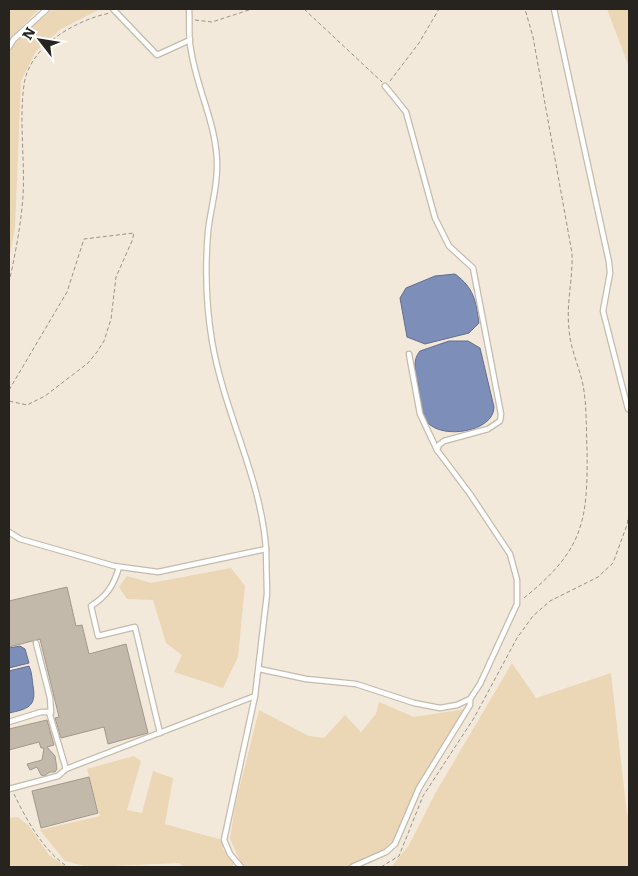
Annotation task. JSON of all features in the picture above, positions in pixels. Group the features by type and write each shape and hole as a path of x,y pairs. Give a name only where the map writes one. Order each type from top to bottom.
{"lane":[{"path":"9,47 14,39 47,9"},
{"path":"189,9 190,50 215,136 217,169 206,266 207,303 212,342 221,381 251,468 264,522 266,549 267,594 259,670 224,840 230,854 241,867"},
{"path":"554,9 609,262 610,273 603,311 628,409"},
{"path":"114,10 157,55 190,40"},
{"path":"385,86 406,112 435,218 449,246 473,268 501,414 500,421 495,426 444,441 439,444 437,450"},
{"path":"259,670 306,679 356,684 414,703 440,708 457,705 470,699 480,684 517,604 517,580 510,554 470,494 437,450 420,414 409,354"},
{"path":"9,532 20,539 119,567 158,572 266,549"},
{"path":"119,567 114,584 103,599 91,606 94,621 98,636 135,627 160,733"},
{"path":"36,642 50,698 51,713 66,770"},
{"path":"10,789 58,776 66,770 254,696"},
{"path":"352,867 386,852 395,844 419,788 470,705 470,699"},
{"path":"9,722 42,712 51,713"}],"path":[{"path":"190,19 212,22 252,9"},
{"path":"304,9 385,86 401,69 419,43 438,9"},
{"path":"517,604 547,578 566,555 584,520 587,498 583,387 568,330 572,253 533,38 525,9"},
{"path":"9,283 23,197 24,83 35,58 60,33 89,17 114,10"},
{"path":"9,390 68,292 84,239 134,233 116,277 112,319 104,342 97,352 88,363 45,396 27,405 9,401"},
{"path":"381,867 399,856 423,796 474,718 517,638 533,616 550,602 598,577 613,562 621,544 629,512"},
{"path":"10,789 46,846 60,862 68,867"},
{"path":"139,867 172,867"}],"shaded area":[{"path":"11,9 39,9 9,40 9,11"},
{"path":"53,9 100,9 61,29 36,51 21,81 15,227 9,261 9,52 20,37"},
{"path":"607,9 629,9 629,67"},
{"path":"231,568 245,586 238,657 223,688 174,672 182,655 166,643 153,600 127,599 119,587 127,576 151,583"},
{"path":"512,663 536,698 611,673 629,818 629,867 391,867 409,845 436,792"},
{"path":"379,702 414,717 465,709 426,776 389,849 351,867 246,867 241,863 230,839 235,806 259,710 309,736 324,738 345,715 361,732 376,714"},
{"path":"134,756 141,761 127,810 142,813 153,771 173,778 165,824 222,840 223,849 234,863 233,867 184,867 179,863 89,867 65,861 40,830 100,816 87,769"},
{"path":"18,817 29,826 49,855 66,867 9,867 9,818"}],"water":[{"path":"455,274 466,284 473,296 479,323 469,333 425,344 407,337 400,298 406,288 435,276"},
{"path":"449,341 468,341 480,348 494,407 492,416 486,422 466,431 444,431 434,428 427,422 422,409 415,371 417,355 420,351"},
{"path":"20,646 25,649 29,663 9,668 9,648"},
{"path":"29,666 34,693 32,703 26,708 9,713 9,671"}],"building":[{"path":"67,587 76,626 82,625 89,654 126,644 148,733 108,744 104,727 61,738 55,718 59,717 40,639 9,647 9,601"},
{"path":"47,720 54,745 47,747 55,756 57,769 55,772 50,772 44,776 41,775 37,767 30,770 27,764 42,760 44,748 41,748 39,742 9,750 9,729"},
{"path":"89,777 98,813 41,828 32,791"}]}
